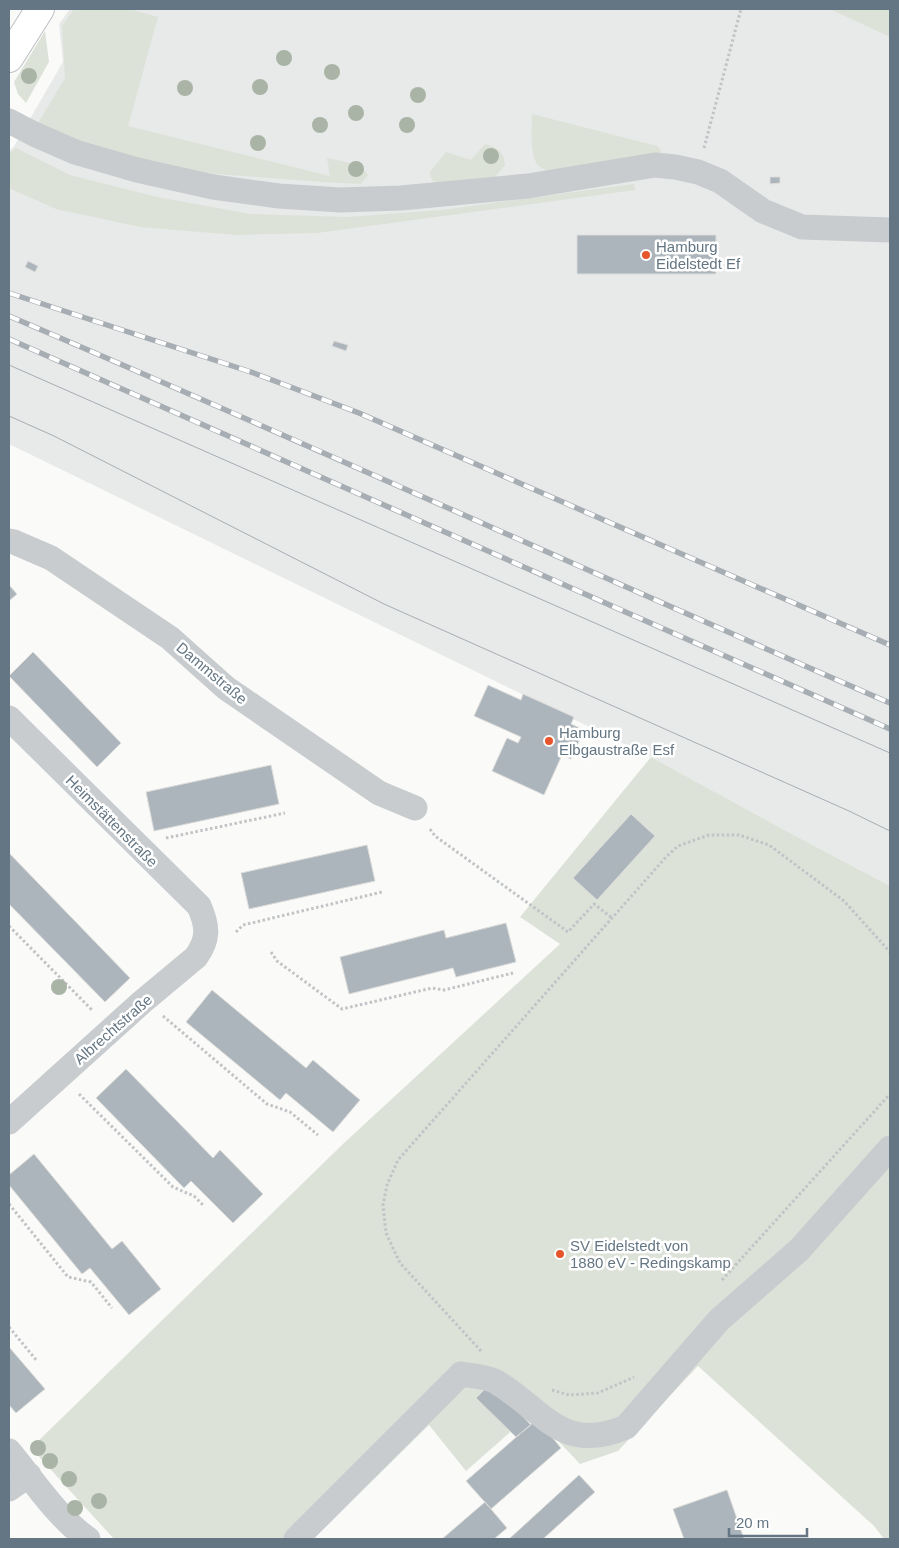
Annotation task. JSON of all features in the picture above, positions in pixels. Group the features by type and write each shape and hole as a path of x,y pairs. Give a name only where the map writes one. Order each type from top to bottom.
{"main road":[{"path":"9,58 40,9"}],"street":[{"path":"9,120 34,134 75,152 137,170 213,187 279,196 340,200 401,198 528,186 655,165 698,172 720,181 763,211 802,227 890,230"},
{"name":"Dammstraße","path":"9,541 59,563 170,638 226,688 379,793 414,808"},
{"name":"Heimstättenstraße","path":"9,718 199,906 206,929"},
{"name":"Albrechtstraße","path":"9,1122 142,1002 196,957 205,940 206,929"},
{"path":"296,1539 461,1374 496,1381 558,1429 579,1436 610,1434 626,1427 719,1320 799,1250 890,1148"},
{"path":"9,1451 63,1517 88,1539"},
{"path":"9,1489 29,1475"}],"path":[{"path":"698,172 741,9"},
{"path":"414,808 435,836 568,932 594,904 612,918"},
{"path":"164,839 285,813"},
{"path":"482,1352 400,1264 386,1233 383,1205 387,1185 398,1160 666,857 678,846 708,835 739,835 769,845 844,901 890,952"},
{"path":"236,932 243,925 382,892"},
{"path":"9,926 96,1014"},
{"path":"272,952 277,961 342,1009 432,988 444,990 512,973"},
{"path":"162,1016 268,1104 290,1112 318,1135"},
{"path":"76,1091 173,1186 194,1196 204,1206"},
{"path":"721,1282 890,1094"},
{"path":"9,1204 68,1276 91,1282 112,1308"},
{"path":"9,1327 37,1361"},
{"path":"546,1388 569,1395 598,1393 636,1376"}],"shaded area":[{"path":"70,9 890,9 890,886 651,757 9,444 9,150 13,148 63,62 59,24"},
{"path":"74,9 129,9 158,17 128,126 330,176 327,158 356,165 368,175 361,184 192,172 78,143 38,123 65,78 62,26"},
{"path":"830,9 890,9 890,37"},
{"path":"45,31 49,62 26,103 18,94 14,82"},
{"path":"532,114 657,146 661,150 660,153 552,171 546,170 538,165 533,155"},
{"path":"485,144 499,151 503,156 505,165 495,177 438,183 430,176 430,172 446,152 471,160"},
{"path":"16,148 70,175 157,197 250,214 347,217 442,210 634,184 635,190 317,233 236,235 140,227 56,209 9,188 9,153"},
{"name":"SV Eidelstedt von 1880 eV - Redingskamp","path":"651,757 890,886 890,1539 884,1539 874,1526 698,1366 618,1451 580,1464 532,1413 466,1471 429,1425 313,1539 114,1539 31,1448 344,1143 560,944 520,917"}],"building":[{"path":"770,177 780,177 780,183 770,184"},
{"name":"Hamburg Eidelstedt Ef","path":"577,235 716,235 716,274 577,274"},
{"path":"28,261 38,266 35,272 25,267"},
{"path":"334,341 348,345 346,351 332,346"},
{"path":"9,585 17,594 9,601"},
{"path":"33,652 121,743 97,767 9,676"},
{"name":"Hamburg Elbgaustraße Esf","path":"488,685 521,700 523,694 574,717 571,724 584,730 571,759 562,755 544,795 492,771 507,738 518,743 521,737 474,716"},
{"path":"271,765 279,804 154,831 146,792"},
{"path":"631,814 655,836 597,900 573,878"},
{"path":"367,845 375,881 249,909 241,873"},
{"path":"9,853 130,978 105,1002 9,904"},
{"path":"506,923 516,962 456,977 453,968 349,994 340,957 444,930 446,938"},
{"path":"212,990 306,1068 313,1060 360,1100 333,1132 286,1093 280,1100 186,1022"},
{"path":"126,1069 213,1158 220,1150 263,1194 233,1223 191,1181 184,1188 96,1098"},
{"path":"34,1154 112,1249 122,1241 161,1289 129,1315 90,1268 82,1274 9,1185 9,1175"},
{"path":"9,1347 45,1389 16,1413 9,1405"},
{"path":"491,1383 531,1425 516,1437 476,1398"},
{"path":"537,1419 561,1448 491,1509 466,1481"},
{"path":"579,1475 595,1492 543,1539 509,1539"},
{"path":"727,1490 744,1539 684,1539 673,1509"},
{"path":"485,1502 507,1528 494,1539 442,1539"}],"tram line":[{"path":"9,365 890,753"},
{"path":"9,416 54,436 384,604 890,831"}],"railway":[{"path":"9,293 251,372 359,413 890,645"},
{"path":"9,316 890,703"},
{"path":"9,339 890,729"}],"place":[{"name":"Hamburg Eidelstedt Ef","path":"646,255"},
{"name":"Hamburg Elbgaustraße Esf","path":"549,741"},
{"name":"SV Eidelstedt von 1880 eV - Redingskamp","path":"560,1254"}]}
